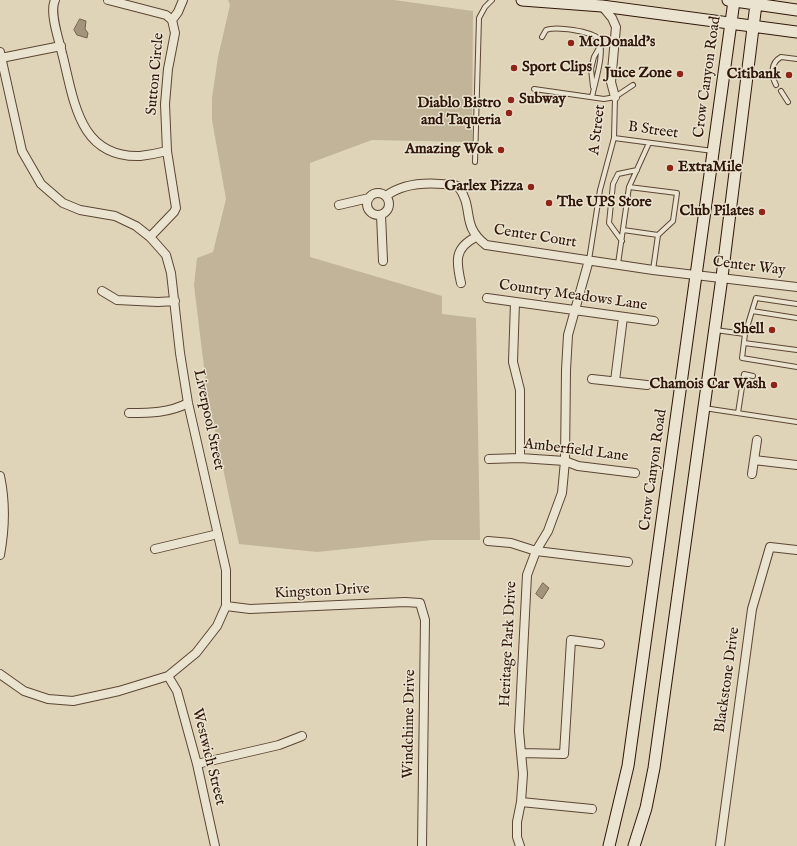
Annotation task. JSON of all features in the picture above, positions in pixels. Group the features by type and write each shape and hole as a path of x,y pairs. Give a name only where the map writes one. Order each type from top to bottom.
{"main road":[{"path":"522,0 602,6 797,32"},
{"path":"731,1 797,10"},
{"name":"Crow Canyon Road","path":"609,846 628,766 732,24 731,1"},
{"path":"634,846 646,808 654,768 722,278 756,4"}],"street":[{"path":"55,0 53,9 60,46 78,115 83,127 95,141 117,153 141,156 167,151"},
{"name":"Sutton Circle","path":"108,0 166,15 172,20 175,33 166,85 165,104 167,151 176,208 150,237"},
{"path":"172,20 178,12 183,0"},
{"name":"A Street","path":"602,6 612,18 616,27 610,82 615,97"},
{"path":"1,55 60,46"},
{"name":"Liverpool Street","path":"0,674 24,691 48,699 73,701 119,692 168,676 196,653 217,626 226,606 226,570 188,403 180,353 175,301 166,255 150,237 136,226 115,216 80,210 63,204 41,184 22,152 1,55"},
{"name":"Center Court","path":"369,198 377,193 386,196 394,190 408,186 437,183 458,186 465,195 470,228 476,237 486,245 653,270 697,274"},
{"path":"383,261 382,215 388,209 389,204 386,196"},
{"path":"339,205 369,198 367,206 369,211 372,214 382,215"},
{"path":"462,283 458,269 461,246 476,237"},
{"name":"Heritage Park Drive","path":"520,846 517,837 517,822 521,802 523,774 519,731 526,581 536,551 548,531 562,493 566,461 568,334 589,260"},
{"name":"Center Way","path":"697,274 797,287"},
{"path":"102,291 117,300 158,302 175,301"},
{"name":"Country Meadows Lane","path":"487,298 654,321"},
{"path":"515,302 513,362 520,390 520,458"},
{"path":"615,381 623,317"},
{"path":"592,379 648,385"},
{"path":"129,413 162,412 176,409 188,403"},
{"path":"752,474 757,440"},
{"name":"Amberfield Lane","path":"489,459 520,458 566,461 578,466 636,473"},
{"path":"754,460 797,465"},
{"path":"0,476 5,498 5,529 0,555"},
{"path":"156,549 218,534"},
{"path":"488,541 511,543 536,551 628,562"},
{"name":"Blackstone Drive","path":"720,846 752,609 770,546 797,550"},
{"name":"Kingston Drive","path":"226,606 250,609 405,602 420,603"},
{"name":"Windchime Drive","path":"420,603 425,620 422,846"},
{"path":"522,754 564,754 571,640 600,644"},
{"name":"Westwich Street","path":"168,676 176,690 197,764 215,846"},
{"path":"197,764 279,745 302,736"},
{"path":"521,802 592,809"}],"lane":[{"path":"475,162 479,18 485,7 492,0"},
{"path":"542,37 546,30 555,29 596,36 601,43 594,57 591,69 593,89 592,97"},
{"path":"776,85 772,74 774,63 781,57 797,59"},
{"path":"534,89 604,99 615,97 633,85"},
{"path":"781,91 788,102"},
{"name":"A Street","path":"589,260 600,190 614,138 615,97"},
{"name":"B Street","path":"614,138 713,151"},
{"path":"618,264 628,187 649,143"},
{"path":"622,241 609,223 613,184 618,174 637,170"},
{"path":"628,187 677,193 673,221 658,235 653,270"},
{"path":"623,230 658,235"},
{"path":"797,304 756,298 745,334 742,358 797,367"},
{"path":"752,311 797,318"},
{"path":"715,330 745,334"},
{"path":"744,343 797,350"},
{"path":"738,414 744,374 753,376"},
{"path":"704,408 797,422"}],"shaded area":[{"path":"228,0 394,0 473,11 472,142 372,140 310,163 310,257 442,296 442,314 476,318 480,540 432,540 317,552 239,544 207,392 194,285 197,258 213,252 226,199 212,120 212,98 218,57 230,5"},
{"path":"80,19 86,21 85,29 88,33 87,38 77,35 74,30"},
{"path":"543,583 549,588 542,599 536,594"}],"place":[{"name":"McDonald's","path":"571,43"},
{"name":"Sport Clips","path":"514,68"},
{"name":"Juice Zone","path":"680,74"},
{"name":"Citibank","path":"789,75"},
{"name":"Subway","path":"511,100"},
{"name":"Diablo Bistro and Taqueria","path":"509,113"},
{"name":"Amazing Wok","path":"501,150"},
{"name":"ExtraMile","path":"670,168"},
{"name":"Garlex Pizza","path":"531,187"},
{"name":"The UPS Store","path":"549,203"},
{"name":"Club Pilates","path":"762,212"},
{"name":"Shell","path":"772,330"},
{"name":"Chamois Car Wash","path":"774,385"}]}
